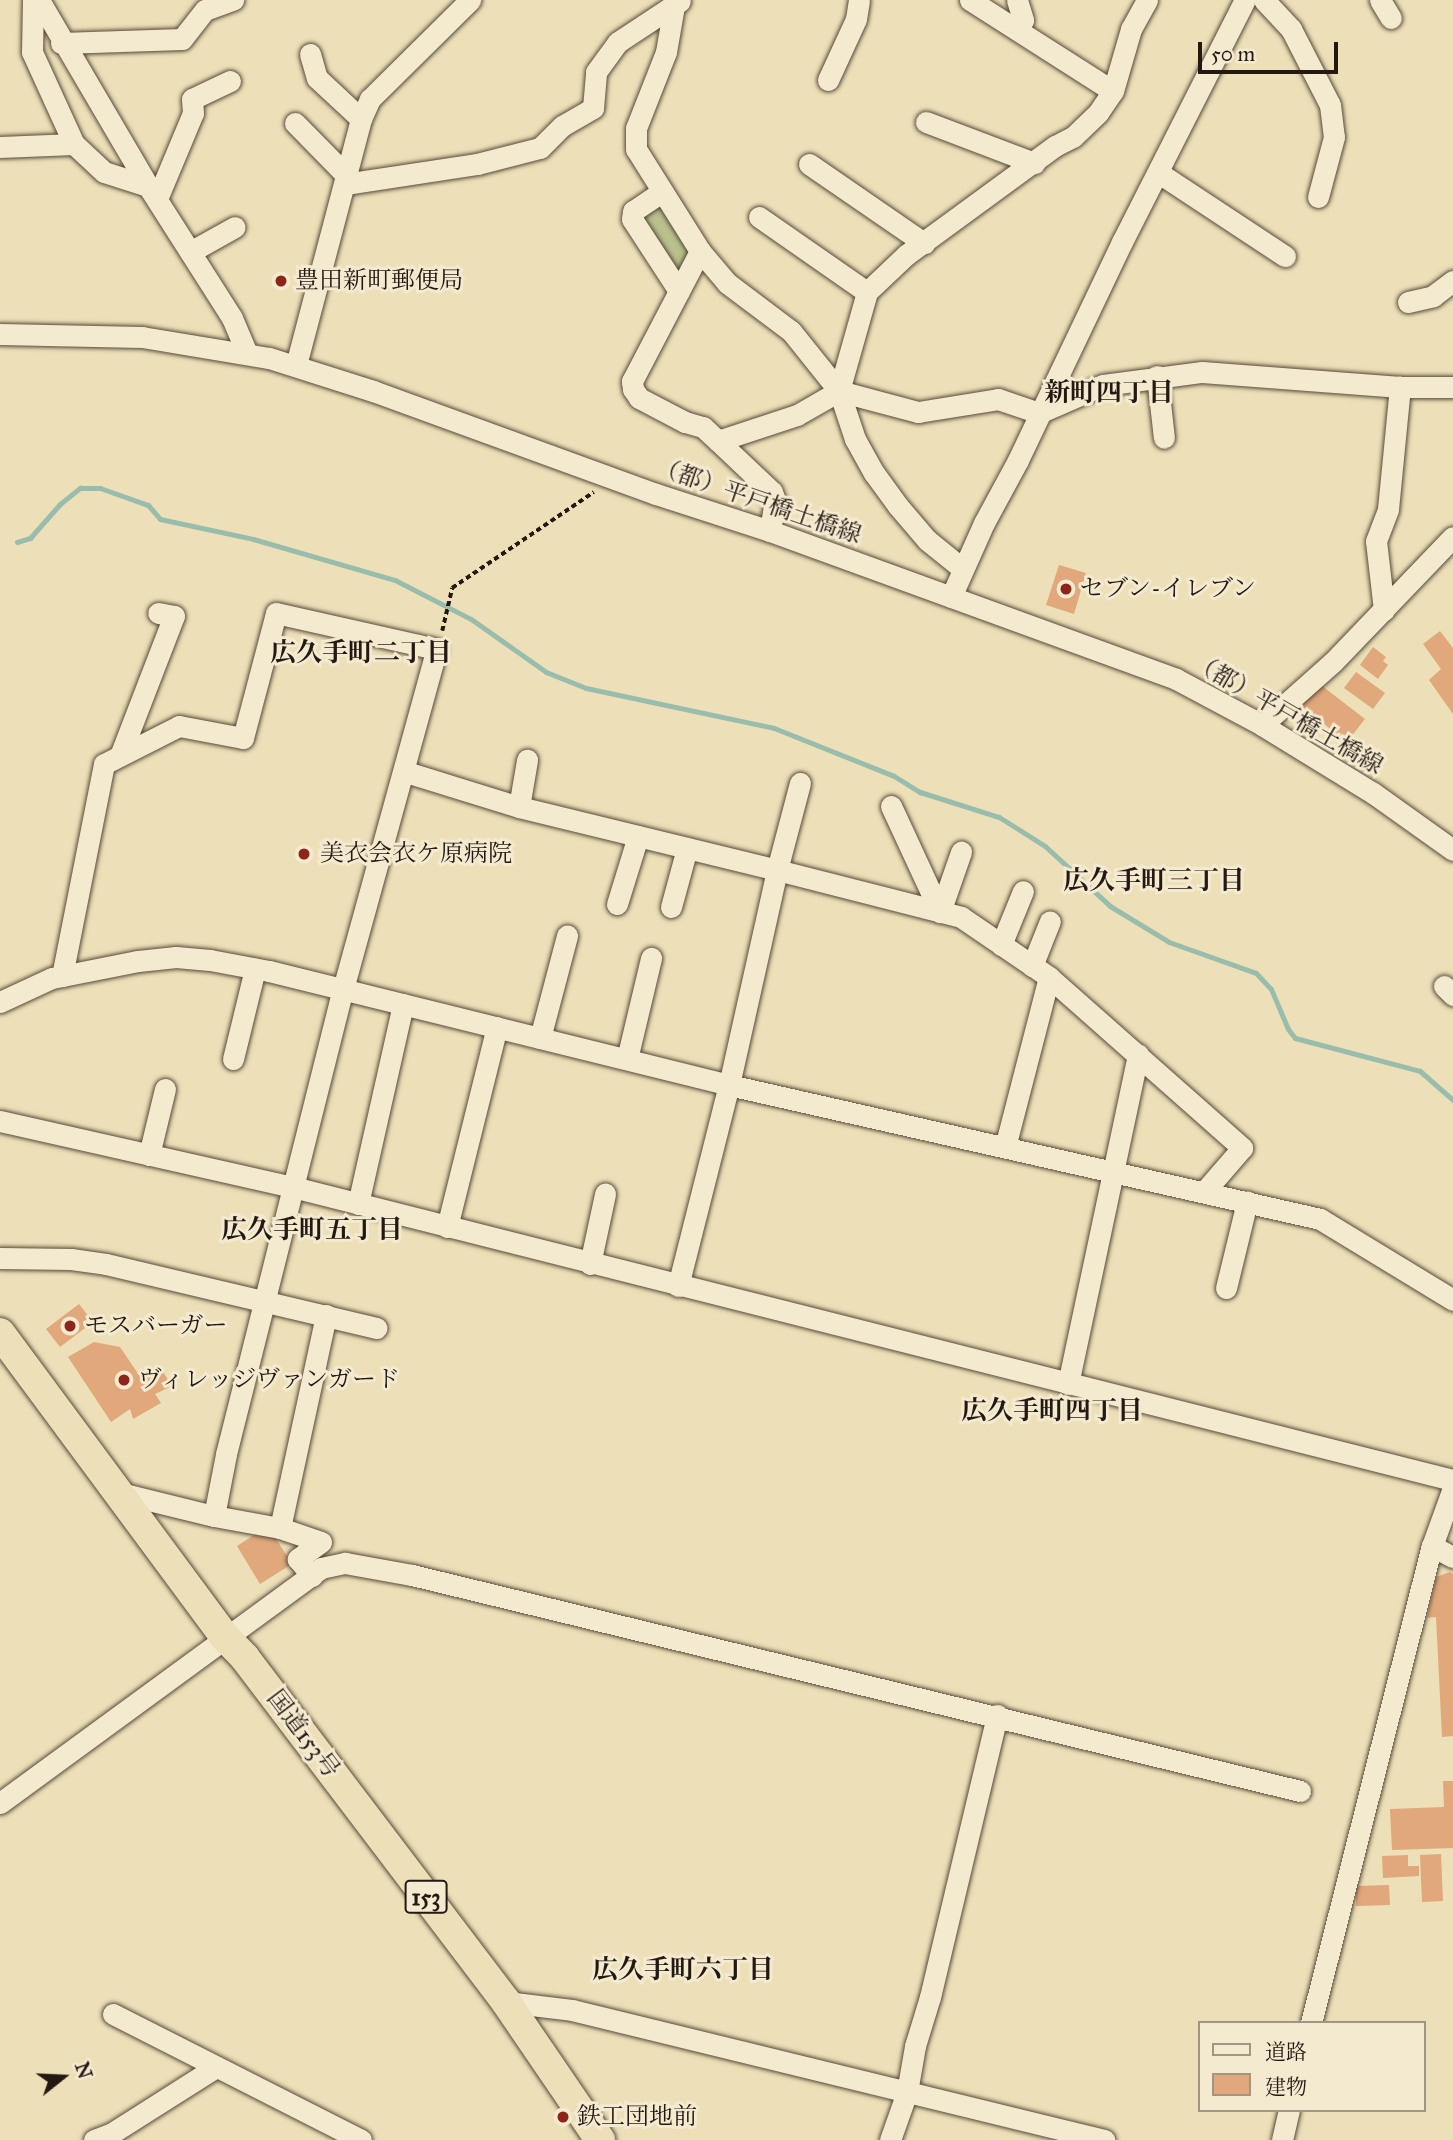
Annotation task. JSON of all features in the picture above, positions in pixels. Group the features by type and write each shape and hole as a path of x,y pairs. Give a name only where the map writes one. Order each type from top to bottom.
{"highway":[{"name":"国道153号","path":"0,1333 225,1637 245,1658 506,2002 600,2140"}],"street":[{"path":"33,0 32,52 74,144 104,172 152,192"},
{"path":"38,0 61,43 232,318 247,353"},
{"path":"61,43 181,39 205,9 230,0"},
{"path":"296,365 361,119 370,99 470,0"},
{"path":"828,80 856,19 859,0"},
{"path":"970,0 1018,28 1113,91"},
{"path":"1017,0 1023,20 1018,28"},
{"path":"718,441 797,415 839,391 867,292 924,243 1073,137 1098,113 1113,91 1131,29 1147,0"},
{"path":"951,597 1122,242 1245,0"},
{"path":"1264,0 1291,29 1330,106 1334,137 1318,197"},
{"path":"346,180 477,164 540,148 562,126 593,108 596,72 618,42 677,2"},
{"path":"677,2 666,52 636,128 636,149 660,193 700,251 727,283 791,331 839,391 847,422 874,473 927,540 963,569"},
{"path":"310,54 317,78 361,119"},
{"path":"152,192 193,113 192,99 230,81"},
{"path":"926,122 1034,163"},
{"path":"295,123 346,180"},
{"path":"0,146 74,144"},
{"path":"809,164 924,243"},
{"path":"1159,173 1285,256"},
{"path":"660,193 634,211 632,219 679,291"},
{"path":"759,217 867,292"},
{"path":"190,252 235,227"},
{"path":"700,251 632,381 634,394 685,422 703,426 772,492 775,500 770,531"},
{"path":"1408,302 1433,296 1453,281"},
{"name":"（都）平戸橋土橋線","path":"0,334 142,337 247,353 296,365 770,531 1176,679 1262,725 1373,793 1453,850"},
{"path":"839,391 918,412 998,398 1039,413 1103,386 1157,376 1221,372 1400,387 1453,387"},
{"path":"1157,376 1164,438"},
{"path":"1384,610 1376,541 1388,509 1400,387"},
{"path":"1262,725 1384,610 1453,537"},
{"path":"121,753 174,616 158,613"},
{"path":"62,976 104,764 121,753 179,726 243,738 276,613 436,653 406,772 343,989 264,1300 214,1516"},
{"path":"519,807 527,760"},
{"path":"406,772 519,807 961,918 1041,971 1242,1147 1204,1192"},
{"path":"678,1286 729,1084 776,870 800,783"},
{"path":"891,806 940,912"},
{"path":"617,905 638,836"},
{"path":"671,907 687,848"},
{"path":"940,912 961,852"},
{"path":"1001,945 1023,891"},
{"path":"1005,1147 1050,921"},
{"path":"540,1038 567,936"},
{"path":"0,1002 62,976 138,961 176,957 255,969 729,1084 1320,1219 1453,1300"},
{"path":"627,1059 651,958"},
{"path":"233,1059 255,969"},
{"path":"358,1204 403,1004"},
{"path":"447,1227 496,1027"},
{"path":"1068,1384 1111,1171 1138,1054"},
{"path":"149,1155 165,1089"},
{"path":"0,1122 293,1187 1453,1480"},
{"path":"590,1264 605,1194"},
{"path":"1226,1288 1247,1202"},
{"path":"0,1258 71,1259 106,1264 377,1328"},
{"path":"280,1528 326,1315"},
{"path":"1312,2021 1432,1546 1453,1489"},
{"path":"116,1492 214,1516 280,1528 321,1542 298,1559 312,1576"},
{"path":"1432,1546 1453,1557"},
{"path":"0,1803 321,1568 345,1563 412,1575 1300,1790"},
{"path":"890,2140 907,2092 915,2046 930,1997 997,1715"},
{"path":"506,2002 572,2010 1104,2140"},
{"path":"114,2014 361,2140"},
{"path":"94,2140 112,2133 216,2067"},
{"path":"1282,2140 1289,2112"}],"path":[{"path":"443,616 452,588 613,478"}],"green space":[{"path":"660,193 700,251 679,291 633,211"}],"building":[{"name":"セブン-イレブン","path":"1059,565 1086,573 1074,614 1046,605"},
{"path":"1440,631 1453,648 1453,714 1429,680 1441,669 1423,644"},
{"path":"1373,647 1386,657 1383,661 1388,665 1378,679 1360,665"},
{"path":"1356,672 1385,693 1373,709 1344,688"},
{"path":"1317,682 1365,719 1347,742 1300,705"},
{"name":"モスバーガー","path":"79,1304 93,1322 60,1347 46,1329"},
{"path":"94,1342 120,1347 139,1375 158,1364 172,1386 155,1394 161,1403 133,1419 130,1409 111,1422 68,1357"},
{"path":"268,1526 292,1564 260,1584 237,1546"},
{"path":"1450,1572 1453,1574 1453,1736 1442,1737 1436,1617 1427,1618 1436,1577"},
{"path":"1443,1781 1453,1781 1453,1848 1392,1850 1390,1809 1444,1807"},
{"path":"1441,1854 1443,1901 1422,1902 1420,1855"},
{"path":"1408,1855 1408,1866 1419,1866 1419,1876 1383,1878 1382,1856"},
{"path":"1389,1885 1390,1905 1356,1906 1356,1886"}],"waterway":[{"path":"17,542 30,538 60,504 80,488 100,488 148,505 160,519 253,539 395,580 471,619 546,672 586,688 774,728 894,776 920,792 999,817 1045,846 1110,906 1169,942 1256,973 1271,989 1288,1029 1295,1038 1420,1071 1453,1100"}],"place":[{"name":"豊田新町郵便局","path":"281,281"},
{"name":"セブン-イレブン","path":"1066,589"},
{"name":"美衣会衣ケ原病院","path":"304,854"},
{"name":"モスバーガー","path":"70,1326"},
{"name":"ヴィレッジヴァンガード","path":"124,1380"},
{"name":"鉄工団地前","path":"563,2117"}],"district":[{"name":"新町四丁目","path":"1109,393"},
{"name":"広久手町二丁目","path":"361,653"},
{"name":"広久手町三丁目","path":"1154,881"},
{"name":"広久手町五丁目","path":"312,1230"},
{"name":"広久手町四丁目","path":"1052,1411"},
{"name":"広久手町六丁目","path":"683,1970"}]}
